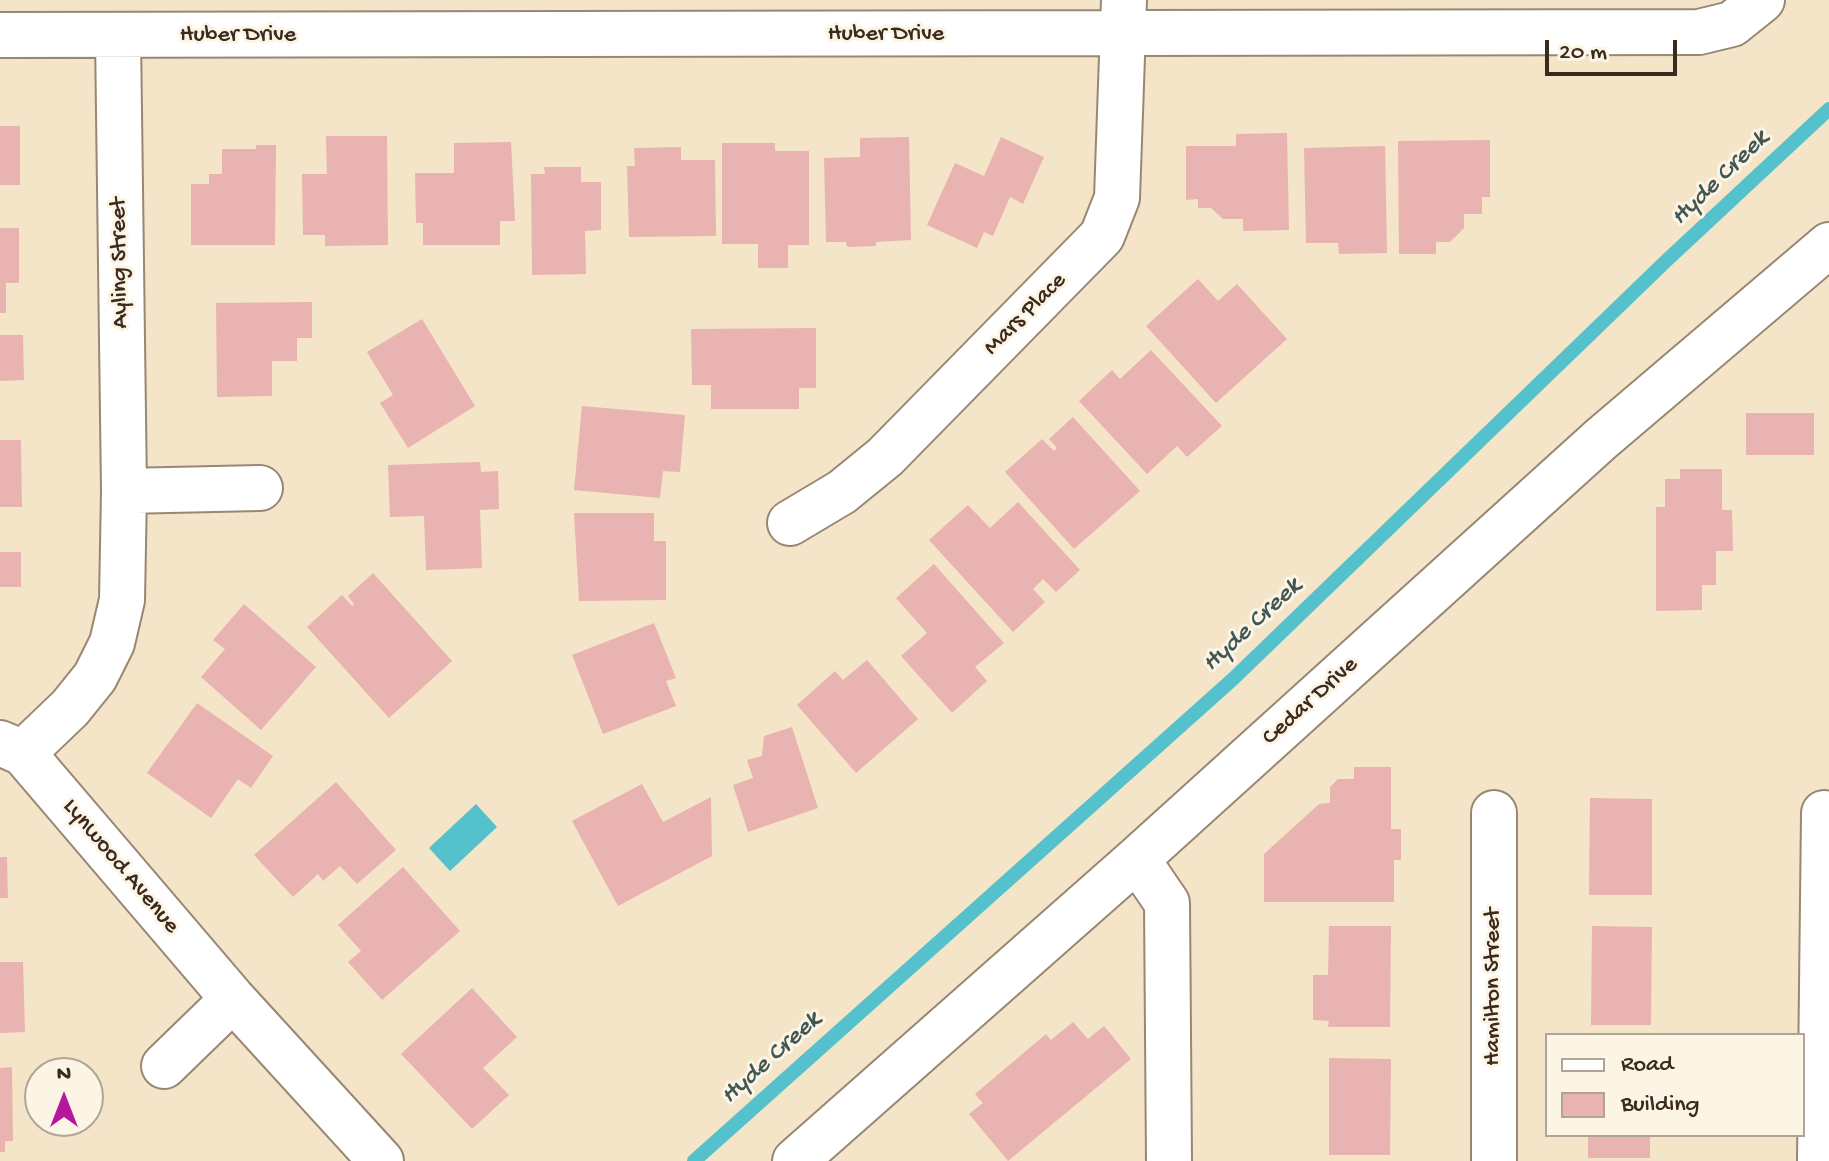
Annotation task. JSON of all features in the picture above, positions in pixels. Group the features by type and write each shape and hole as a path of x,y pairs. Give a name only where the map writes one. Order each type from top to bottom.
{"street":[{"name":"Huber Drive","path":"0,35 118,36 1123,17 1699,32 1732,24 1762,0"},
{"name":"Mars Place","path":"790,523 842,492 885,457 1102,236 1117,198 1123,17"},
{"name":"Ayling Street","path":"12,748 84,692 112,643 122,600 124,491 118,36"},
{"name":"Cedar Drive","path":"795,1161 834,1147 1137,859 1601,439 1829,245"},
{"path":"124,491 260,488"},
{"name":"Lynwood Avenue","path":"12,748 233,999 381,1161"},
{"name":"Hamilton Street","path":"1494,813 1494,1161"},
{"path":"1820,1161 1824,813"},
{"path":"1137,859 1167,903 1169,1161"},
{"path":"164,1066 233,999"}],"water":[{"path":"476,804 497,827 450,871 429,848"}],"building":[{"path":"0,126 20,126 20,185 0,185"},
{"path":"1287,133 1289,230 1243,231 1243,219 1223,219 1211,208 1198,208 1198,199 1186,200 1186,146 1236,146 1236,134"},
{"path":"326,136 387,136 388,245 325,246 325,235 303,235 302,174 327,174"},
{"path":"909,137 911,240 847,247 846,242 826,242 824,158 860,157 860,138"},
{"path":"1001,137 1044,157 1023,204 1010,197 993,236 984,232 977,248 927,225 955,163 984,176"},
{"path":"1490,140 1490,197 1482,197 1482,214 1464,214 1464,228 1450,242 1436,242 1436,254 1399,254 1398,141"},
{"path":"511,142 515,221 500,221 500,245 423,245 423,223 416,223 415,173 454,173 454,143"},
{"path":"722,143 775,143 775,151 809,151 809,245 788,245 788,268 758,268 758,244 722,244"},
{"path":"256,145 276,145 275,245 191,245 191,184 209,184 209,174 222,174 222,149 256,149"},
{"path":"1385,146 1387,253 1339,254 1338,243 1306,243 1304,148"},
{"path":"681,147 681,160 715,160 716,236 629,237 627,166 635,166 634,148"},
{"path":"544,167 581,167 581,182 601,182 601,230 585,231 586,274 532,275 531,174 545,174"},
{"path":"0,228 19,228 19,283 6,283 6,313 0,313"},
{"path":"1198,279 1218,301 1237,284 1287,339 1216,403 1146,326"},
{"path":"312,302 312,338 297,338 297,361 272,361 272,396 217,397 216,303"},
{"path":"422,319 475,406 408,448 380,403 393,395 367,352"},
{"path":"816,328 816,388 799,388 799,409 711,409 711,385 692,385 691,329"},
{"path":"0,335 23,335 24,380 0,381"},
{"path":"1151,350 1222,426 1187,457 1177,446 1147,474 1079,401 1112,370 1120,379"},
{"path":"582,406 685,415 680,472 663,471 660,498 574,490"},
{"path":"1746,413 1814,413 1814,455 1746,455"},
{"path":"1073,417 1140,491 1074,549 1005,472 1042,439 1054,451 1057,448 1049,439"},
{"path":"0,440 21,440 22,507 0,507"},
{"path":"480,462 481,472 498,471 499,509 480,510 482,568 426,570 424,516 390,517 388,465"},
{"path":"1680,469 1722,469 1722,510 1732,510 1733,551 1716,551 1716,585 1702,585 1702,610 1656,611 1656,507 1665,507 1665,479 1680,479"},
{"path":"1018,502 1080,570 1056,592 1043,579 1033,589 1045,602 1013,632 929,540 968,505 990,528"},
{"path":"574,513 654,513 654,541 666,541 666,600 579,601"},
{"path":"0,552 21,552 21,587 0,587"},
{"path":"934,564 1004,643 975,667 987,681 952,713 901,656 927,633 896,598"},
{"path":"373,573 452,661 389,718 307,627 342,595 352,606 354,604 348,596"},
{"path":"244,604 316,667 261,730 201,677 225,649 213,640"},
{"path":"654,623 676,678 666,681 676,706 603,734 572,655"},
{"path":"867,660 918,719 856,773 797,705 835,671 843,680"},
{"path":"197,703 273,756 251,788 238,779 211,818 147,773"},
{"path":"792,727 818,808 748,832 733,785 753,778 747,760 762,756 764,736"},
{"path":"1354,767 1391,767 1391,829 1401,829 1401,860 1394,860 1394,902 1264,902 1264,854 1319,804 1330,803 1330,787 1338,779 1354,779"},
{"path":"336,782 396,850 357,884 340,866 323,881 318,874 293,897 254,855"},
{"path":"642,784 663,822 711,797 712,856 618,906 572,821"},
{"path":"1590,798 1652,799 1652,895 1589,895"},
{"path":"0,857 7,857 8,898 0,898"},
{"path":"403,867 460,931 382,1000 348,962 361,951 338,925"},
{"path":"1329,926 1391,926 1390,1027 1328,1027 1329,1021 1313,1020 1313,975 1328,975"},
{"path":"1592,926 1652,927 1651,1025 1591,1025"},
{"path":"0,962 23,962 25,1032 0,1033"},
{"path":"472,988 517,1037 483,1068 509,1095 472,1129 401,1054"},
{"path":"1073,1022 1088,1039 1104,1026 1131,1059 1008,1161 969,1114 983,1103 975,1094 1046,1034 1051,1040"},
{"path":"1329,1058 1391,1059 1390,1155 1329,1155"},
{"path":"12,1067 13,1141 5,1141 5,1152 0,1152 0,1068"},
{"path":"1588,1137 1650,1137 1650,1158 1588,1158"}],"waterway":[{"name":"Hyde Creek","path":"694,1161 1233,679 1666,261 1829,109"}]}
